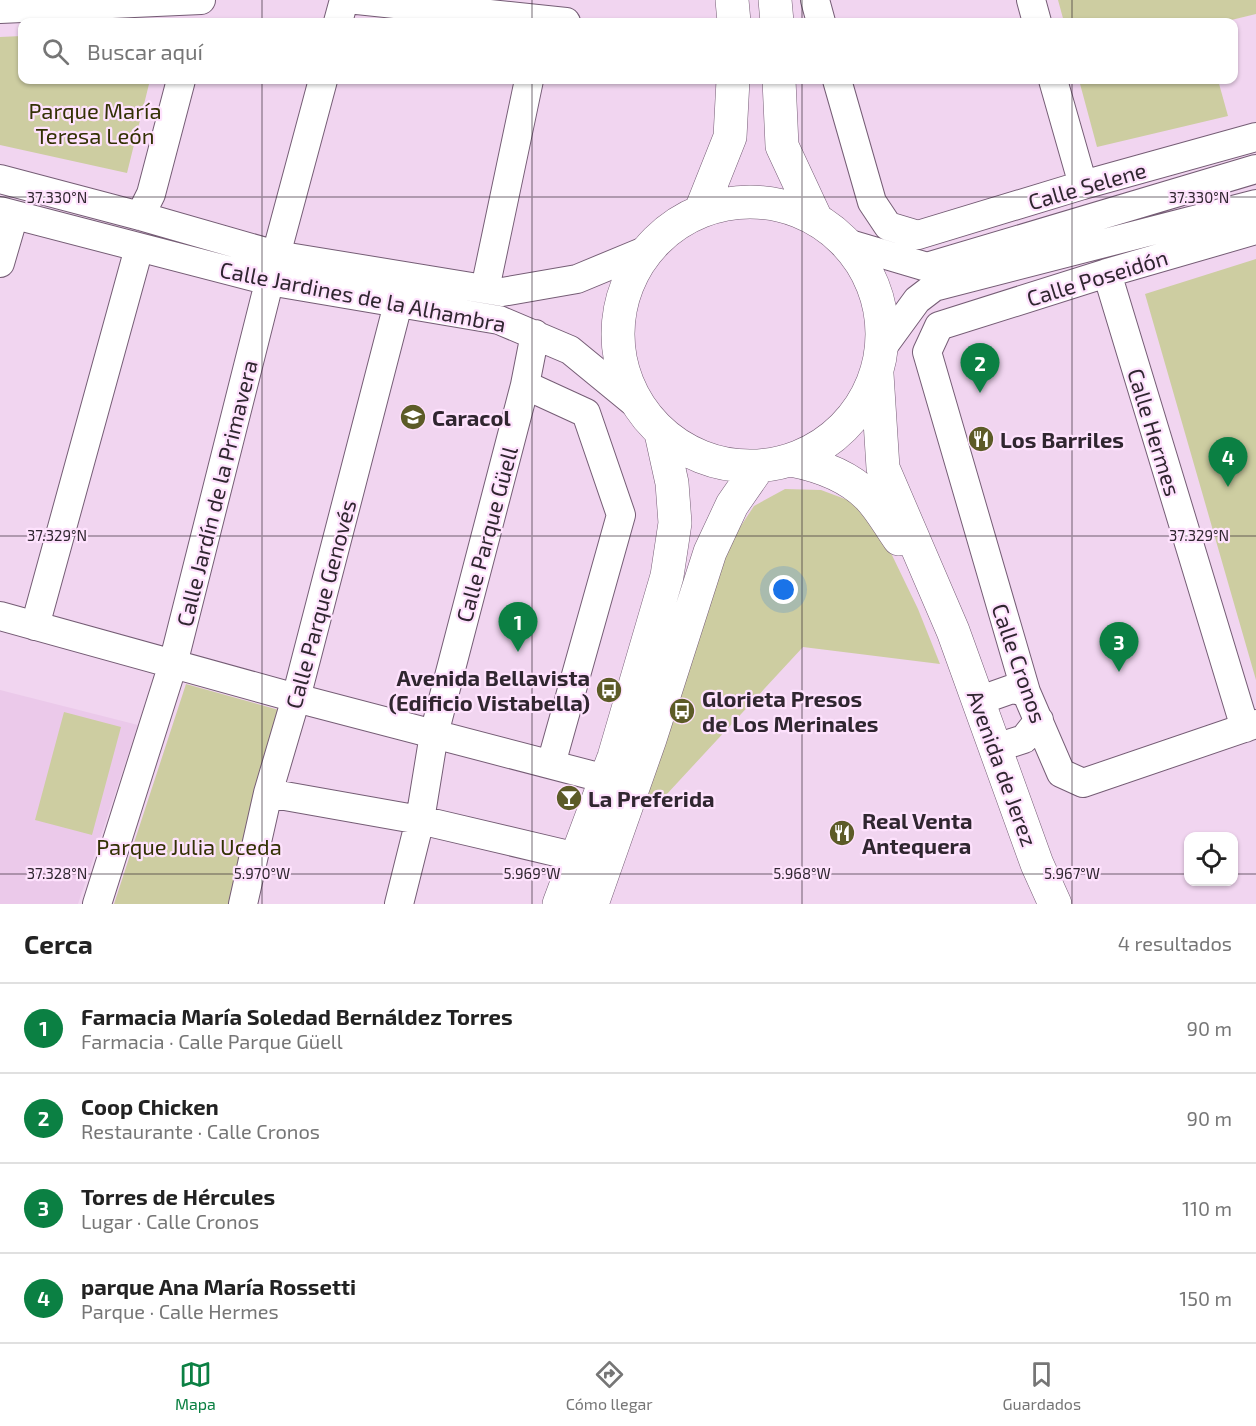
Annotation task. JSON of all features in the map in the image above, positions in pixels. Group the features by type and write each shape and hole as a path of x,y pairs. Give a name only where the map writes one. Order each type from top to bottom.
{"main road":[{"path":"732,0 734,18"},
{"path":"775,0 777,18"},
{"path":"701,210 730,137 733,84"},
{"path":"779,84 782,146 816,219"},
{"path":"740,201 779,204 816,219 846,243 862,261 873,283 880,308 880,360 864,402 845,427 825,446 791,460 759,466 723,464 690,452 661,433 638,405 621,367 617,326 626,285 647,250 671,226 701,210 740,201"},
{"name":"Avenida de Jerez","path":"880,360 883,468 953,631 1037,864 1055,904"},
{"path":"559,904 606,779 633,696 667,576 675,523 672,483 661,433"},
{"name":"Avenida de Jerez","path":"791,460 817,465 867,495 898,538 953,631"},
{"path":"592,904 650,740 710,552 732,506 759,466"}],"street":[{"path":"0,9 201,0 196,18"},
{"path":"339,18 344,0"},
{"path":"357,0 548,16"},
{"path":"815,0 821,18"},
{"path":"1031,0 1036,18"},
{"path":"140,216 152,194 180,84"},
{"name":"Calle Jardín de la Primavera","path":"97,904 172,664 322,84"},
{"path":"485,289 528,84"},
{"name":"Calle Selene","path":"838,84 872,202 888,225 918,235 1083,185 1256,137"},
{"path":"1054,84 1083,185"},
{"path":"846,243 927,267 1256,169"},
{"name":"Calle Jardines de la Alhambra","path":"0,179 140,216 273,268 398,304 499,320 570,350 638,405"},
{"path":"880,360 917,300 934,287 1256,204"},
{"path":"0,263 7,213"},
{"name":"Calle Jardines de la Alhambra","path":"7,213 139,248 273,268 502,292 577,279 647,250"},
{"name":"Calle Poseidón","path":"927,352 939,326 1109,281 1256,230"},
{"path":"35,626 139,248"},
{"name":"Calle Hermes","path":"1109,281 1247,720"},
{"name":"Calle Parque Genovés","path":"243,904 268,792 296,698 398,304"},
{"name":"Calle Parque Güell","path":"399,904 420,820 434,734 525,385 535,334"},
{"name":"Calle Cronos","path":"927,352 1026,692 1061,772 1083,783 1247,720"},
{"path":"525,385 586,413 621,515 550,764"},
{"path":"0,616 296,698 606,779"},
{"path":"978,700 1012,689 1026,692"},
{"path":"995,748 1024,739 1039,720"},
{"path":"268,792 420,820 577,857"}],"shaded area":[{"path":"0,690 138,725 78,904 0,904"}],"green space":[{"path":"1058,0 1256,0 1256,14 1238,18 1063,18"},
{"name":"Parque María Teresa León","path":"18,36 18,84 149,84 127,173 0,145 0,37"},
{"path":"1080,84 1219,84 1228,116 1097,147"},
{"path":"1256,259 1256,680 1145,294"},
{"path":"785,489 821,490 853,502 876,522 918,609 940,664 803,647 654,808 643,801 721,556 754,506"},
{"name":"Parque Julia Uceda","path":"186,684 279,710 229,904 114,904"},
{"path":"64,712 121,727 92,835 35,820"}],"place":[{"name":"Coop Chicken","path":"980,393"},
{"name":"Caracol","path":"413,417"},
{"name":"Los Barriles","path":"981,439"},
{"name":"parque Ana María Rossetti","path":"1228,487"},
{"name":"Farmacia María Soledad Bernáldez Torres","path":"518,652"},
{"name":"Torres de Hércules","path":"1119,672"},
{"name":"Avenida Bellavista (Edificio Vistabella)","path":"609,690"},
{"name":"Glorieta Presos de Los Merinales","path":"682,711"},
{"name":"La Preferida","path":"569,798"},
{"name":"Real Venta Antequera","path":"842,833"}]}
